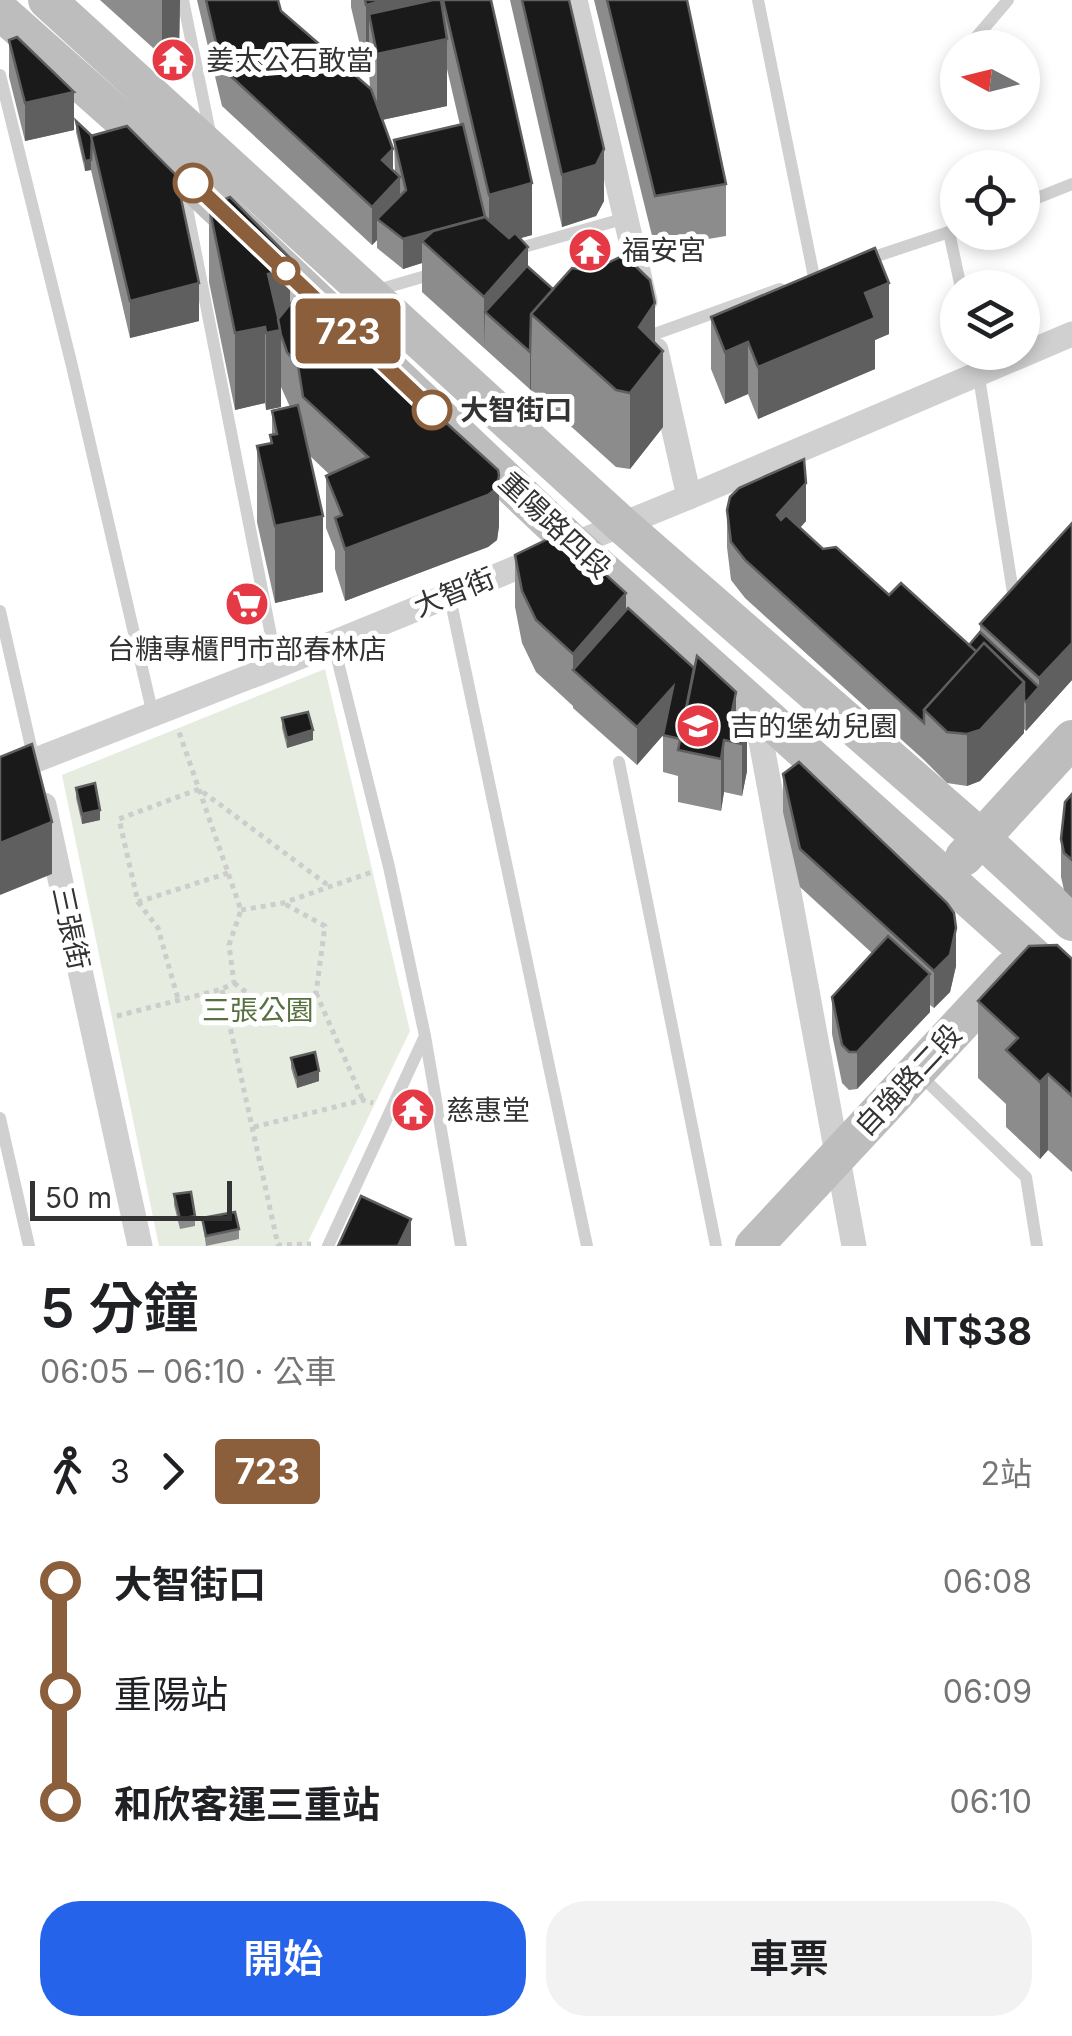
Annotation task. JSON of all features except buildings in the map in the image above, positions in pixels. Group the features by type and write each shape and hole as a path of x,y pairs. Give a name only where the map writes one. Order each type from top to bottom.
{"main road":[{"name":"重陽路四段","path":"46,0 621,524 1067,917"},
{"name":"重陽路四段","path":"8,24 180,171 572,543 1072,991"},
{"path":"946,878 1072,739"},
{"name":"自強路二段","path":"754,1246 1028,951 1067,917"}],"street":[{"path":"576,0 689,496"},
{"name":"大智街","path":"1040,344 1072,334"},
{"name":"大智街","path":"0,774 277,666 689,496 962,370"},
{"path":"754,703 854,1246"},
{"name":"三張街","path":"35,761 92,1022 134,1245"}],"lane":[{"path":"184,0 215,155"},
{"path":"758,0 814,276"},
{"path":"982,30 1008,0"},
{"path":"0,76 162,711"},
{"path":"180,171 277,666"},
{"path":"1040,197 1072,184"},
{"path":"496,256 626,218"},
{"path":"848,266 940,235"},
{"path":"366,293 458,266"},
{"path":"652,334 831,271"},
{"path":"978,370 1014,599"},
{"path":"449,593 587,1246"},
{"name":"三張街","path":"0,611 35,761"},
{"path":"333,642 389,867 462,1246"},
{"path":"619,762 716,1246"},
{"path":"328,1245 424,1036"},
{"path":"916,1072 1026,1177 1037,1246"},
{"path":"0,1118 29,1246"}],"path":[{"path":"162,711 199,789 241,910 230,946 234,983 268,1008 316,993"},
{"path":"199,789 328,886"},
{"path":"178,1000 158,928 138,902 119,819 199,789"},
{"path":"241,910 284,904 389,867"},
{"path":"138,902 228,873"},
{"path":"284,904 325,926 316,993 363,1100"},
{"path":"92,1022 234,983"},
{"path":"222,989 254,1127 274,1246 328,1245"},
{"path":"254,1127 363,1100 390,1108"}],"green space":[{"name":"三張公園","path":"325,669 410,1031 306,1246 159,1246 62,775"}],"bus line":[{"name":"723","path":"193,183 432,410"}],"place":[{"name":"姜太公石敢當","path":"173,60"},
{"name":"福安宮","path":"590,250"},
{"name":"大智街口","path":"432,410"},
{"name":"台糖專櫃門市部春林店","path":"247,604"},
{"name":"吉的堡幼兒園","path":"698,726"},
{"name":"慈惠堂","path":"413,1110"}]}
